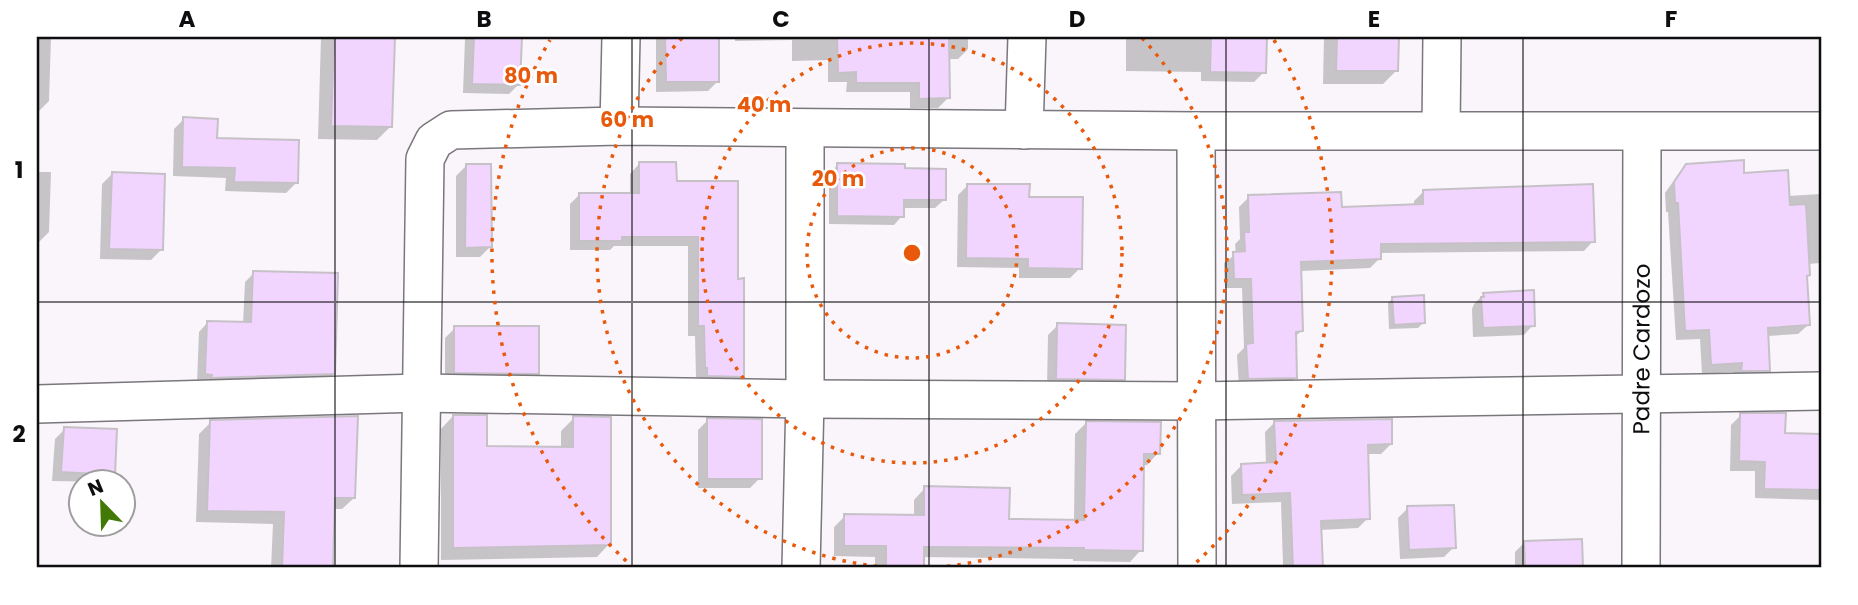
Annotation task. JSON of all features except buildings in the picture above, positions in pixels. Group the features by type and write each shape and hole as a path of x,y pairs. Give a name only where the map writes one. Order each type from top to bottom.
{"street":[{"path":"619,126 621,37"},
{"path":"1024,130 1027,37"},
{"path":"1441,130 1442,37"},
{"path":"419,568 425,159 434,141 451,130 619,126 1196,131 1821,131"},
{"path":"801,568 805,129"},
{"path":"1196,131 1197,568"},
{"name":"Padre Cardozo","path":"1641,568 1642,132"},
{"path":"37,404 420,393 1196,401 1821,391"}]}
